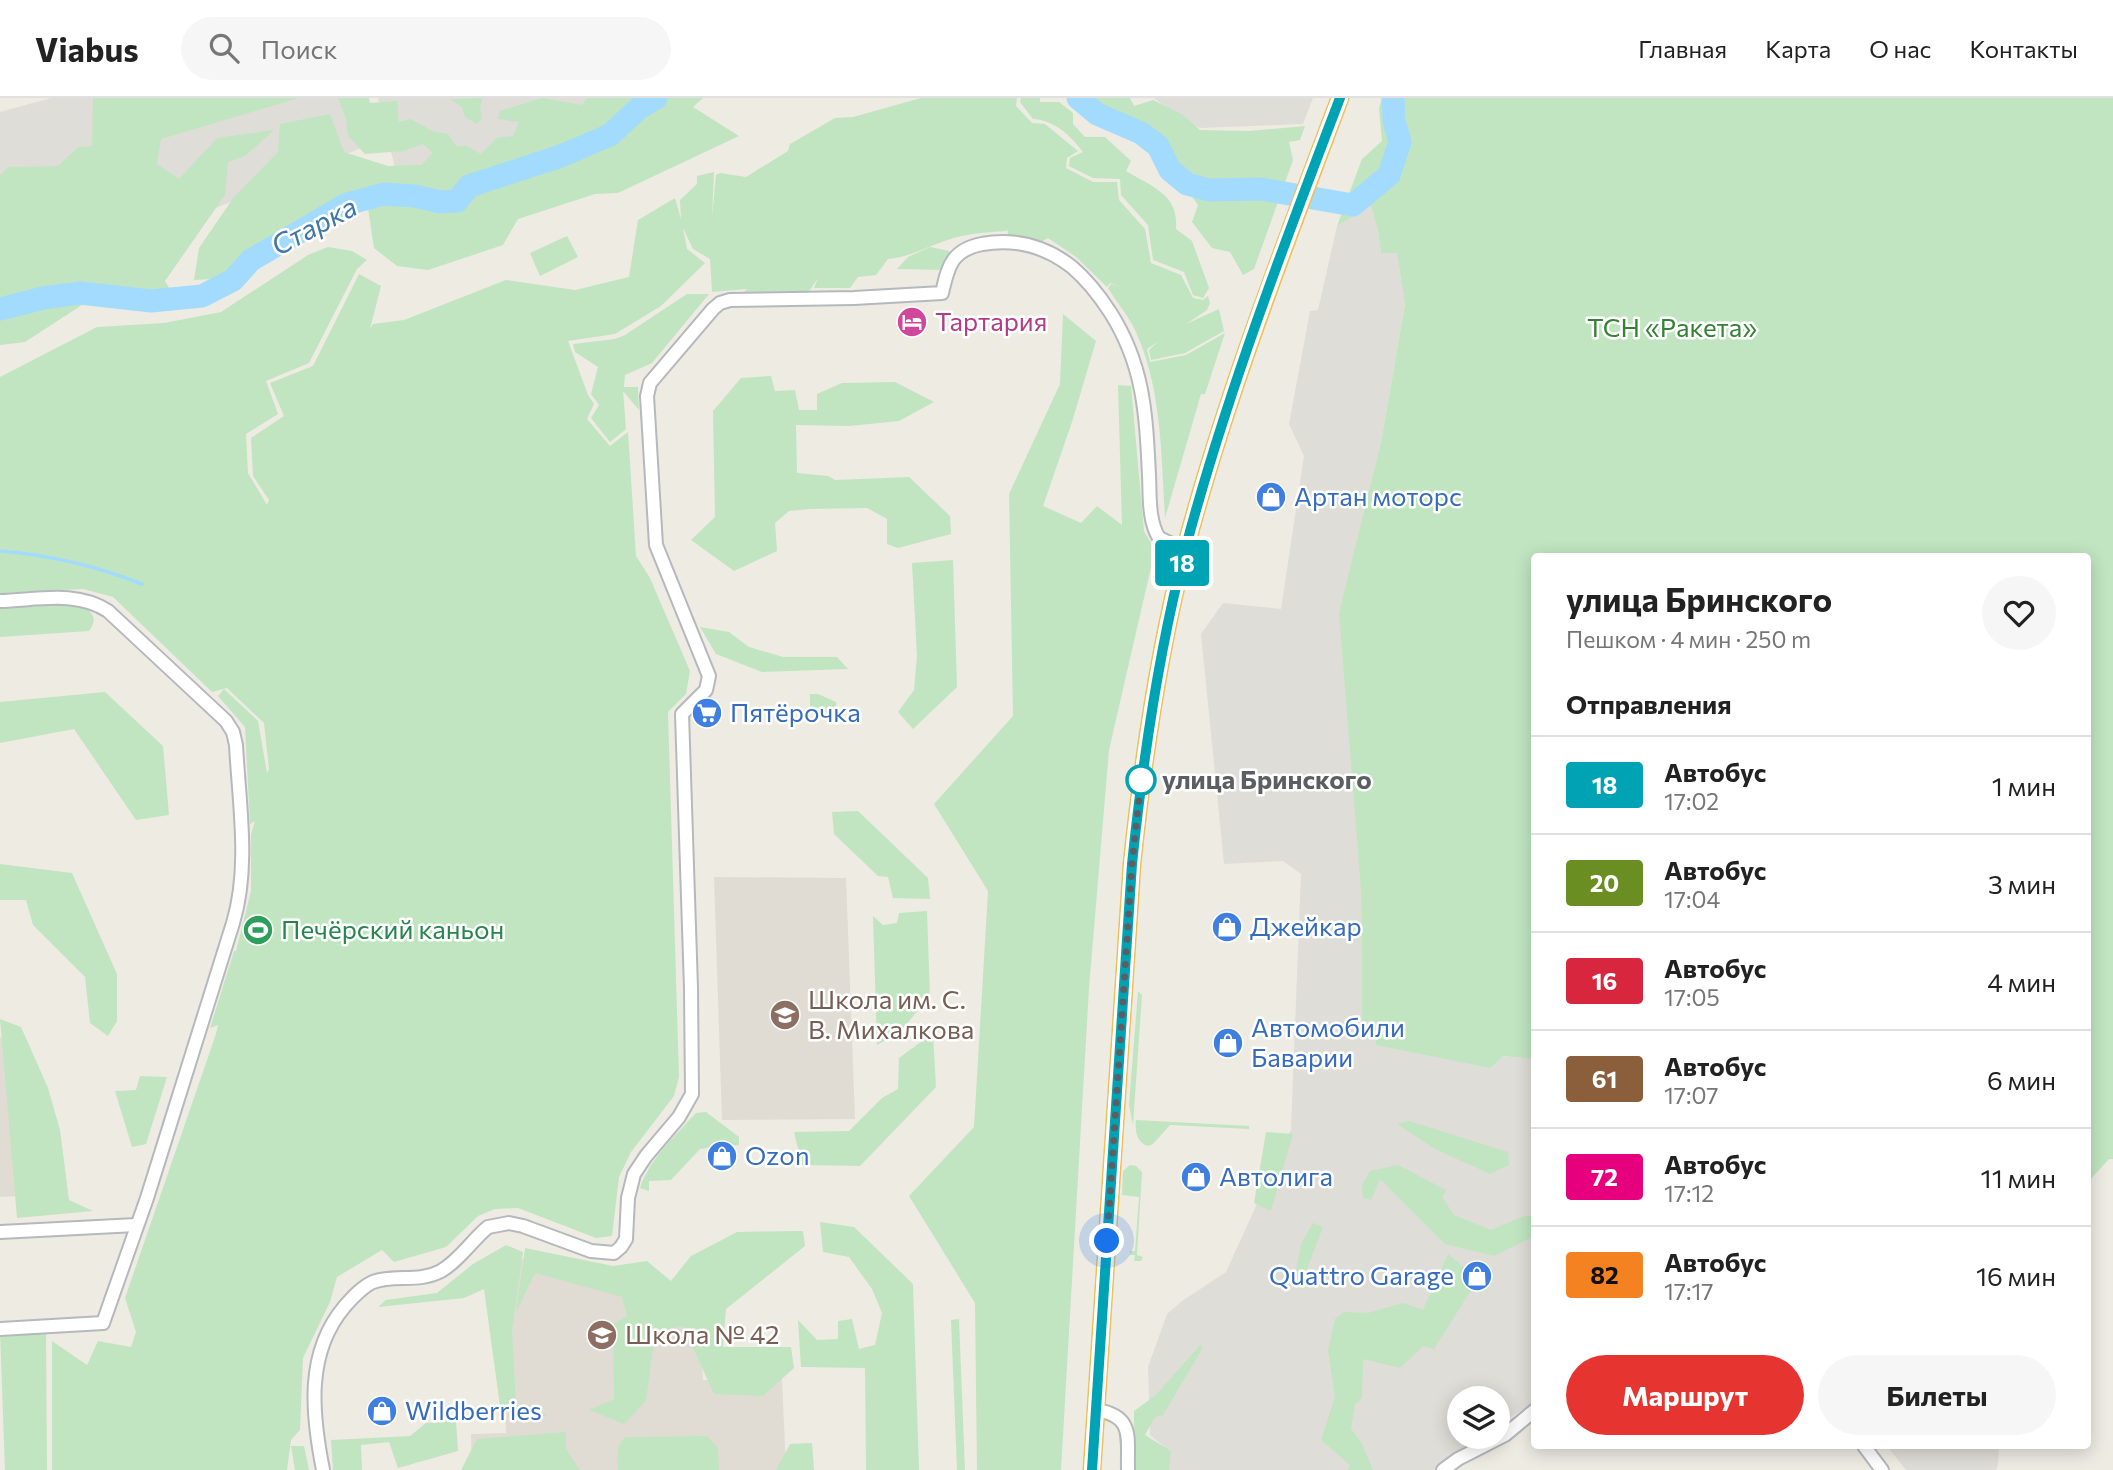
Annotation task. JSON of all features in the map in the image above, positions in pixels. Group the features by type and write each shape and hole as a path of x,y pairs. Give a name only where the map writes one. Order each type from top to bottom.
{"main road":[{"path":"1092,1470 1135,837 1140,783 1161,657 1185,550 1224,416 1339,98"}],"street":[{"path":"323,1470 317,1433 315,1370 323,1342 339,1313 351,1299 376,1281 422,1278 445,1269 474,1238 488,1227 497,1224 523,1226 591,1251 614,1252 626,1239 628,1198 634,1174 679,1117 692,1094 682,714 706,690 709,676 656,545 647,388 720,303 730,300 942,293 948,266 958,255 970,248 983,244 1016,242 1047,251 1078,273 1105,304 1122,332 1141,381 1154,527 1159,538 1185,550"},
{"path":"0,601 85,599 108,611 226,721 233,732 236,745 242,868 239,905 147,1198 103,1323 0,1329"},
{"path":"0,1232 136,1225"},
{"path":"1096,1410 1111,1412 1121,1418 1125,1426 1128,1470"},
{"path":"1443,1470 1458,1459 1505,1435 1531,1413"},
{"path":"1866,1449 1882,1470"}],"shaded area":[{"path":"51,98 361,98 371,144 187,220 0,254 0,112"},
{"path":"378,98 634,98 446,174 397,176"},
{"path":"1154,98 1313,98 1303,124 1200,128 1182,120"},
{"path":"1371,206 1381,253 1397,252 1405,303 1381,443 1361,889 1362,1020 1375,1023 1377,1045 1531,1059 1531,1404 1510,1418 1510,1386 1447,1386 1447,1449 1463,1449 1439,1470 1164,1470 1166,1448 1150,1435 1148,1367 1167,1314 1226,1272 1291,1129 1301,874 1283,861 1224,864 1201,634 1223,603 1281,609 1304,456 1289,424 1310,311 1318,310 1337,226"},
{"name":"Школа им. С. В. Михалкова","path":"714,877 846,878 855,1119 722,1120"},
{"path":"0,1037 9,1044 19,1196 0,1197"},
{"name":"Школа № 42","path":"501,1259 537,1259 699,1289 703,1380 782,1378 786,1470 472,1470 471,1434 506,1433"},
{"path":"1889,1449 1999,1449 1996,1470 1906,1470"}],"green space":[{"path":"93,98 299,98 161,139 157,164 179,179 217,138 274,130 245,156 228,162 225,195 165,281 173,295 120,293 85,303 25,342 0,345 0,175 9,167 58,166 78,147 92,146"},
{"path":"338,98 369,98 370,103 397,101 399,122 410,119 435,132 448,134 456,146 467,146 481,154 496,138 513,136 519,122 498,119 500,111 542,98 582,105 587,98 703,98 693,107 739,136 618,193 595,194 518,219 503,245 428,270 397,266 374,248 368,208 324,222 228,278 194,280 199,248 234,197 278,152 280,124 330,114 344,152 388,166 421,165 433,153 423,144 403,151 365,154 348,136 346,119"},
{"path":"483,98 480,106 482,118 477,124 465,117 462,107 450,99"},
{"path":"921,98 1017,98 1016,106 1032,123 1045,124 1078,151 1067,158 1066,168 1093,182 1117,182 1119,200 1145,229 1151,263 1181,275 1193,298 1203,300 1208,296 1210,303 1207,310 1186,324 1219,309 1224,331 1185,353 1151,360 1149,350 1159,341 1147,349 1150,362 1186,355 1225,333 1205,394 1201,394 1165,518 1155,394 1142,346 1132,324 1108,288 1111,284 1122,287 1110,283 1107,287 1076,257 1048,238 1037,244 1009,240 1007,229 962,236 888,259 876,275 858,277 850,288 814,288 818,278 806,296 732,304 747,289 712,292 710,259 693,249 683,228 687,249 705,263 661,306 615,334 568,341 588,395 594,404 587,419 610,446 628,432 636,556 650,578 690,671 686,694 668,712 679,1077 674,1096 631,1152 619,1177 612,1236 596,1238 518,1208 495,1209 478,1216 446,1247 394,1262 382,1250 337,1277 330,1302 303,1358 300,1430 291,1440 287,1470 52,1470 52,1341 87,1365 98,1341 131,1347 136,1332 125,1298 216,1034 218,1025 210,1028 236,951 251,891 251,834 255,821 250,824 245,727 218,696 224,689 258,721 267,773 269,769 264,723 227,688 212,692 113,597 83,589 0,593 0,377 97,327 164,323 221,312 308,255 328,247 352,251 367,260 357,269 309,363 266,381 278,414 246,434 248,473 267,505 269,500 253,476 251,438 284,416 270,383 313,366 359,274 381,286 370,329 373,324 404,320 506,280 575,290 629,277 638,220 675,198 681,219 680,200 697,184 697,176 714,172 712,218 716,175 720,173 746,177 788,151 790,144 835,118 853,117"},
{"path":"1021,98 1059,102 1073,113 1073,124 1085,137 1105,137 1131,161 1126,171 1154,187 1168,199 1176,217 1176,229 1192,241 1209,288 1203,298 1193,295 1184,272 1153,260 1148,225 1121,195 1120,179 1093,178 1069,166 1070,158 1083,152 1061,130 1048,122 1033,119 1020,102"},
{"path":"1084,98 1130,98 1134,106 1153,100 1183,115 1200,130 1249,131 1305,126 1300,140 1289,142 1293,160 1254,269 1243,275 1230,252 1212,248 1192,222 1198,205 1186,188 1137,140"},
{"name":"ТСН «Ракета»","path":"1382,98 2113,98 2113,1159 2109,1159 2091,1179 2091,553 1531,553 1531,1059 1503,1056 1490,1068 1376,1045 1375,1023 1362,1020 1361,889 1339,613 1381,443 1405,304 1397,253 1381,253 1371,206 1337,226 1362,159 1382,141 1379,108"},
{"path":"567,236 578,257 540,276 530,253"},
{"path":"930,247 949,251 954,262 943,270 897,269 908,257"},
{"path":"687,294 709,294 652,363 625,375 624,387 638,387 639,410 623,391 626,429 610,442 591,418 599,405 591,394 598,367 575,352 573,344 615,339 625,335"},
{"path":"1063,314 1096,341 1043,506 1081,523 1097,506 1122,525 1118,385 1131,386 1144,531 1155,550 1109,750 1089,988 1061,1470 977,1470 975,1303 909,1196 974,1127 988,891 934,804 1013,716 1009,494 1060,384"},
{"path":"771,376 775,391 795,390 799,410 817,410 817,394 842,383 895,382 934,402 899,421 849,426 796,425 797,473 828,476 835,480 909,477 950,516 951,534 898,548 887,544 887,519 867,508 789,511 775,523 777,551 734,571 691,540 715,517 713,411 741,378"},
{"path":"953,560 957,687 913,729 898,712 914,690 917,656 912,563"},
{"path":"73,604 83,607 93,616 89,631 0,637 0,608"},
{"path":"700,627 729,632 749,647 783,657 837,657 848,669 762,672 716,654"},
{"path":"105,692 163,746 169,815 136,820 74,729 0,743 0,702"},
{"path":"810,694 818,694 836,702 837,712 833,716 823,717 810,706"},
{"path":"858,811 928,878 930,899 893,898 888,877 878,876 834,834 832,812"},
{"path":"0,864 72,873 117,974 117,1021 108,1036 90,1023 85,977 33,925 26,900 0,900"},
{"path":"927,911 930,996 900,1032 877,1045 873,916 883,925 897,923 899,913"},
{"path":"1138,991 1142,995 1133,1125 1129,1105"},
{"path":"0,1019 21,1027 48,1088 60,1130 69,1200 93,1211 17,1218"},
{"path":"933,1033 936,1087 860,1166 802,1165 794,1132 849,1131 882,1098 898,1089 899,1058"},
{"path":"140,1076 167,1077 146,1144 132,1147 115,1091 136,1090"},
{"path":"706,1112 739,1137 739,1145 700,1149 671,1180 649,1181 649,1191 640,1188 650,1167 664,1148 696,1113"},
{"path":"1136,1120 1249,1126 1249,1129 1170,1125 1148,1146 1139,1139"},
{"path":"1409,1121 1508,1152 1509,1165 1490,1174 1435,1149 1397,1124"},
{"path":"1266,1132 1293,1134 1271,1211 1254,1203"},
{"path":"1130,1165 1136,1166 1142,1172 1137,1255 1143,1257 1141,1261 1134,1261 1135,1255 1130,1255 1130,1251 1135,1251 1139,1197 1122,1195 1123,1171"},
{"path":"1398,1165 1446,1190 1442,1197 1454,1215 1491,1230 1524,1216 1531,1216 1531,1238 1494,1256 1445,1244 1380,1179 1371,1200 1363,1198 1362,1185 1370,1171"},
{"path":"820,1222 854,1227 913,1284 919,1470 866,1470 865,1368 801,1367 798,1320 817,1340 838,1339 838,1321 852,1319 859,1349 875,1345 882,1313 872,1289 849,1257 823,1252"},
{"path":"1313,1223 1323,1227 1302,1282 1295,1276 1301,1244"},
{"path":"803,1231 805,1246 726,1309 723,1347 791,1347 794,1368 763,1396 714,1394 683,1326 655,1333 646,1401 624,1424 589,1410 614,1399 613,1324 627,1316 622,1297 535,1273 516,1313 525,1248 613,1266 647,1261 671,1281 691,1256 737,1232"},
{"path":"506,1245 523,1252 512,1331 516,1405 534,1406 547,1416 520,1419 500,1406 484,1289 464,1298 378,1307 386,1300 437,1293 473,1264"},
{"path":"1448,1254 1478,1279 1434,1349 1423,1346 1400,1368 1363,1359 1362,1398 1355,1404 1351,1429 1361,1442 1373,1470 1348,1470 1350,1465 1321,1440 1335,1397 1328,1350 1335,1319 1344,1312 1368,1313 1403,1303 1423,1310"},
{"path":"959,1319 965,1470 957,1470 951,1320"},
{"path":"46,1329 47,1470 5,1470 0,1331"},
{"path":"1201,1344 1202,1349 1163,1415 1155,1417 1145,1435 1171,1451 1169,1470 1134,1470 1134,1411 1156,1395"},
{"path":"456,1421 458,1451 398,1468 389,1442 361,1445 362,1470 333,1470 331,1440 410,1436 426,1423"},
{"path":"566,1432 566,1449 580,1470 461,1470 477,1439"},
{"path":"707,1436 718,1448 719,1470 618,1470 619,1448 626,1437"},
{"path":"812,1443 814,1470 776,1470 790,1444"},
{"path":"291,1446 304,1446 309,1470 295,1470"}],"waterway":[{"name":"Старка","path":"0,309 43,298 80,293 151,301 202,296 233,280 251,260 347,204 384,194 414,196 441,202 457,201 469,186 561,156 610,135 639,108 656,98"},
{"name":"Старка","path":"1078,98 1097,114 1141,133 1158,146 1170,170 1187,184 1209,190 1261,189 1353,205 1389,175 1400,142 1394,121 1393,98"},
{"path":"0,551 72,562 142,584"}],"bus line":[{"name":"18","path":"1092,1470 1132,864 1140,783 1161,657 1185,550 1224,416 1340,98"}],"place":[{"name":"Тартария","path":"912,322"},
{"name":"Артан моторс","path":"1271,497"},
{"name":"Пятёрочка","path":"707,713"},
{"name":"улица Бринского","path":"1141,780"},
{"name":"Джейкар","path":"1227,927"},
{"name":"Печёрский каньон","path":"258,930"},
{"name":"Школа им. С. В. Михалкова","path":"785,1015"},
{"name":"Автомобили Баварии","path":"1228,1043"},
{"name":"Ozon","path":"722,1156"},
{"name":"Автолига","path":"1196,1177"},
{"name":"Quattro Garage","path":"1477,1276"},
{"name":"Школа № 42","path":"602,1335"},
{"name":"Wildberries","path":"382,1411"}],"route":[{"path":"1107,1241 1132,864 1141,780"}]}
